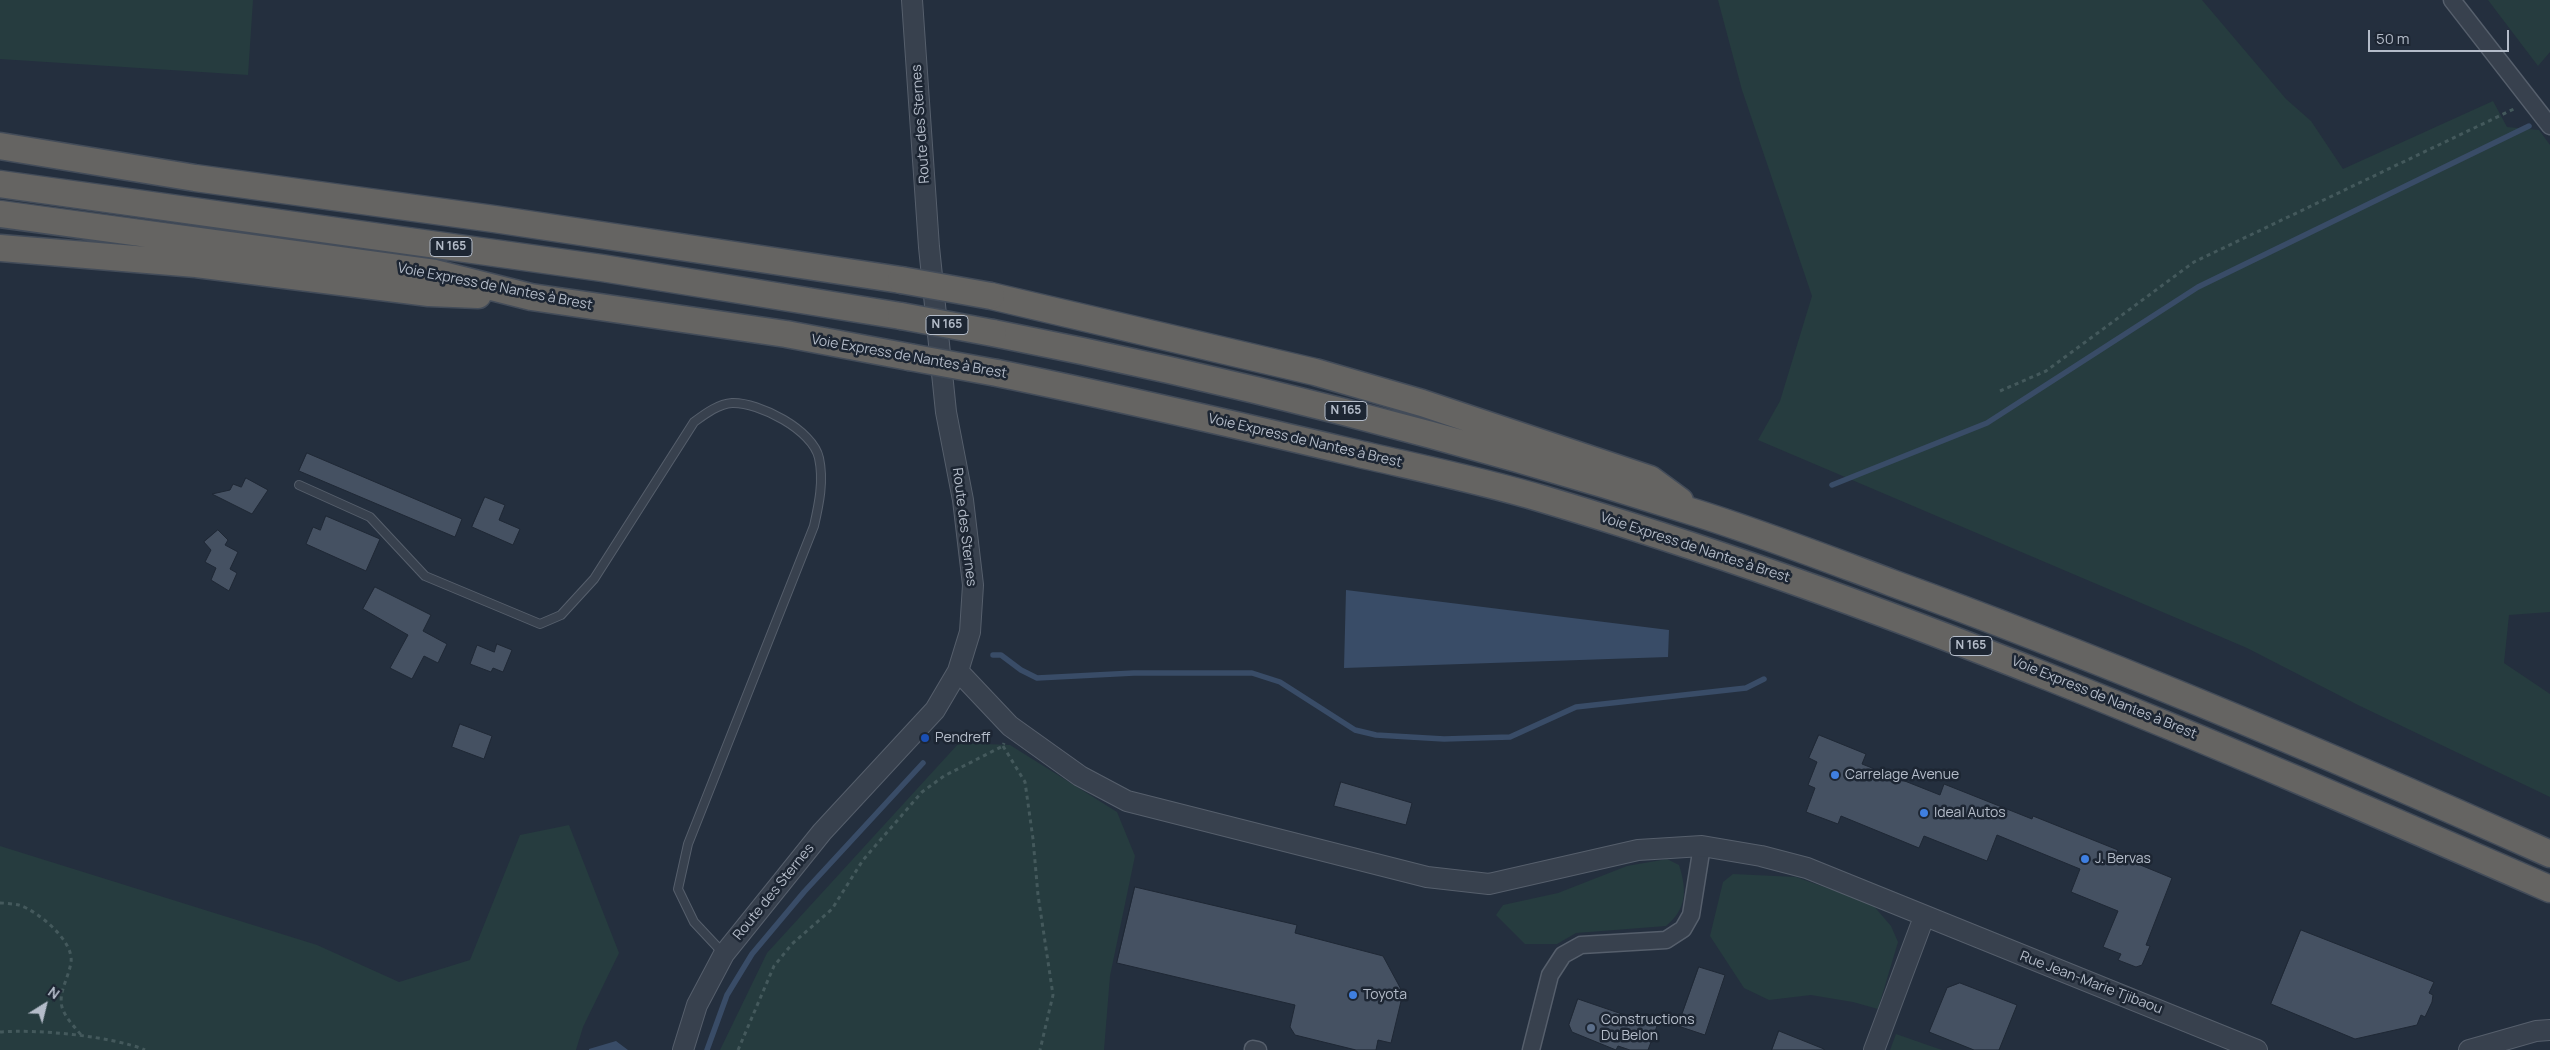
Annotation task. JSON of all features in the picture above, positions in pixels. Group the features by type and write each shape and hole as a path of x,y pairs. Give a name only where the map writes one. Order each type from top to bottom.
{"highway":[{"path":"0,146 195,178 494,219 901,280 991,296 1315,372 1422,403 1650,479 1694,512"},
{"name":"Voie Express de Nantes à Brest","path":"0,184 602,268 901,316 1130,360 1397,424 1539,464 1694,512 1970,611 2102,662 2371,774 2550,854"},
{"name":"Voie Express de Nantes à Brest","path":"0,214 435,273 531,296 786,334 1126,399 1539,497 1650,532 1818,589 2028,668 2213,742 2547,889"},
{"path":"0,248 196,264 429,293 531,296"}],"street":[{"name":"Route des Sternes","path":"683,1050 697,1006 724,954 822,832 935,710 958,671 970,632 973,585 963,500 946,412 930,257 912,0"},
{"path":"2452,0 2550,126"},
{"name":"Rue Jean-Marie Tjibaou","path":"958,671 1010,726 1080,776 1127,801 1427,877 1489,884 1638,850 1702,846 1761,856 1806,868 2257,1050"},
{"path":"1531,1050 1550,975 1562,955 1581,945 1666,940 1684,929 1692,915 1702,846"},
{"path":"1874,1050 1924,917"},
{"path":"2469,1050 2536,1031 2550,1030"}],"lane":[{"path":"299,485 370,517 425,576 540,624 561,615 594,578 694,422 711,410 732,403 757,408 788,421 812,441 818,457 821,492 814,526 688,844 678,889 694,922 724,954"}],"path":[{"path":"2000,391 2046,371 2194,262 2530,101"},
{"path":"738,1050 774,966 792,944 832,909 870,852 922,792 944,776 1003,746 1010,726"},
{"path":"1003,746 1025,782 1038,895 1053,995 1040,1050"},
{"path":"0,902 19,905 33,912 61,936 68,946 72,959 63,988 61,1006 82,1036"},
{"path":"0,1032 16,1031 82,1036 145,1050"}],"green space":[{"path":"0,0 253,0 248,75 0,59"},
{"path":"1718,0 2202,0 2286,99 2311,121 2343,169 2493,101 2507,127 2539,130 2550,145 2550,612 2509,615 2504,663 2550,694 2550,797 2358,705 2247,648 1758,440 1780,401 1812,296 1742,90"},
{"path":"2488,0 2550,0 2550,52 2538,66"},
{"path":"959,743 1010,745 1117,812 1135,856 1110,976 1104,1050 720,1050 767,953"},
{"path":"569,825 619,953 583,1027 576,1050 0,1050 0,846 317,945 399,982 470,960 520,835"},
{"path":"1667,859 1679,865 1684,891 1678,913 1666,926 1576,933 1557,944 1525,944 1496,915 1503,905 1558,893 1627,866"},
{"path":"1733,874 1796,877 1872,904 1891,926 1898,942 1878,1009 1853,1002 1811,995 1769,1000 1744,988 1710,936 1723,882"},
{"path":"1896,1034 1939,1049 1943,1050 1890,1050"}],"water":[{"path":"1346,590 1669,630 1668,657 1344,668"},
{"path":"616,1041 628,1050 589,1050 589,1049"}],"building":[{"path":"307,453 462,519 455,537 299,471"},
{"path":"246,478 268,490 252,514 212,494 230,490 233,484 241,487"},
{"path":"485,497 505,505 499,520 520,529 513,545 472,527"},
{"path":"326,516 380,539 366,571 306,544 313,527 320,530"},
{"path":"218,530 228,540 225,545 238,552 230,569 237,573 229,591 211,580 216,568 205,562 211,550 204,542"},
{"path":"375,587 431,615 423,631 447,644 438,663 424,656 412,679 390,668 408,635 363,609"},
{"path":"497,644 512,650 503,672 493,668 491,672 470,664 477,645 494,652"},
{"path":"460,724 492,736 484,759 452,747"},
{"path":"1819,735 1866,754 1862,764 1940,795 1944,784 2032,819 2033,816 2118,850 2116,855 2172,878 2146,945 2150,946 2142,965 2136,967 2118,960 2121,954 2103,947 2118,911 2071,892 2080,869 1997,835 1987,861 1924,836 1919,848 1841,816 1838,824 1806,812 1815,788 1808,785 1817,762 1809,758"},
{"path":"1341,782 1412,803 1406,825 1334,806"},
{"path":"1135,887 1297,925 1295,933 1383,956 1403,993 1391,1043 1378,1040 1376,1050 1356,1050 1295,1035 1290,1027 1295,1005 1117,963"},
{"path":"2301,930 2434,982 2429,993 2433,995 2432,1002 2425,1017 2421,1015 2417,1025 2355,1039 2271,1004"},
{"path":"1699,967 1725,975 1705,1035 1678,1026"},
{"path":"1960,983 2017,1005 1999,1050 1974,1050 1929,1032 1947,988"},
{"path":"1578,999 1657,1026 1648,1050 1630,1050 1618,1046 1616,1050 1572,1032 1569,1025"},
{"path":"1779,1031 1824,1049 1824,1050 1772,1050"}],"waterway":[{"path":"1832,485 1987,423 2198,287 2529,126"},
{"path":"993,655 1001,655 1021,670 1037,678 1134,673 1252,673 1280,682 1355,730 1376,735 1444,739 1510,737 1576,707 1746,688 1764,679"},
{"path":"707,1050 727,995 752,954 804,892 923,763"}],"place":[{"name":"Pendreff","path":"925,738"},
{"name":"Carrelage Avenue","path":"1835,775"},
{"name":"Ideal Autos","path":"1924,813"},
{"name":"J. Bervas","path":"2085,859"},
{"name":"Toyota","path":"1353,995"},
{"name":"Constructions Du Belon","path":"1591,1028"}]}
